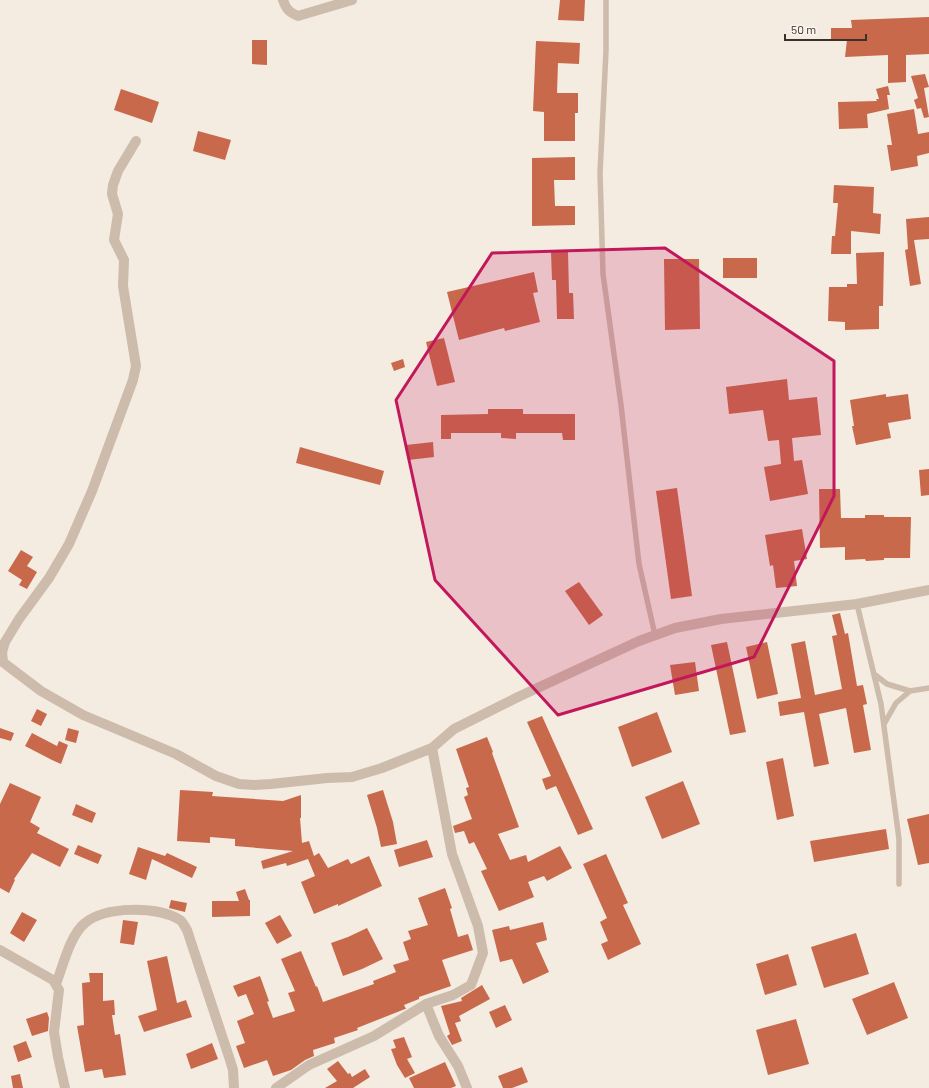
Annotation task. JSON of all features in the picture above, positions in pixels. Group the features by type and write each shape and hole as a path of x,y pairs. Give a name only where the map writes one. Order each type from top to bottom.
{"street":[{"path":"283,0 286,8 291,13 298,16 352,0"},
{"path":"136,141 118,172 113,185 112,194 118,214 114,240 124,260 123,286 136,366 133,380 92,491 69,544 49,578 19,619 6,642 2,652 1,661 41,691 83,715 176,754 216,776 239,784 260,785 352,777 382,768 432,748 454,729 518,697 655,635 675,628 702,622 857,604 929,590"},
{"path":"276,1088 309,1065 374,1036 426,1004 453,995 471,985 483,953 478,926 452,854 432,748"},
{"path":"56,984 74,936 84,923 97,916 120,910 132,910 157,912 181,921 187,930 230,1060 233,1070 234,1088"},
{"path":"0,950 53,980 59,990 54,1032 65,1088"},
{"path":"426,1004 440,1036 458,1066 467,1088"}],"lane":[{"path":"606,0 606,51 600,173 602,274 621,405 639,564 655,635"},
{"path":"857,604 881,704 899,839 899,884"},
{"path":"874,674 887,684 910,692"},
{"path":"884,724 896,703 910,692 929,688"}],"highlighted area":[{"path":"665,248 834,361 834,496 754,657 558,715 435,580 396,400 492,253"}],"building":[{"path":"560,0 585,0 584,21 558,20"},
{"path":"929,17 929,54 906,55 906,82 888,83 888,55 845,57 847,40 831,40 831,28 852,28 851,20"},
{"path":"252,40 267,40 267,65 252,64"},
{"path":"536,41 580,43 579,64 558,63 557,93 578,93 578,113 575,113 575,141 544,141 544,112 533,111"},
{"path":"925,74 929,87 924,88 929,117 924,118 921,108 917,109 914,100 918,98 911,76"},
{"path":"888,86 890,95 887,95 889,109 867,114 868,128 839,129 838,102 877,101 876,99 879,99 876,89"},
{"path":"121,89 159,102 152,123 114,110"},
{"path":"914,109 918,134 929,132 929,153 917,156 918,166 891,171 887,145 892,145 887,114"},
{"path":"198,131 231,140 225,160 193,151"},
{"path":"575,157 575,180 554,180 555,206 575,206 575,225 532,226 532,158"},
{"path":"834,185 874,187 873,213 881,214 880,234 851,231 851,254 831,254 832,236 835,236 838,203 833,203"},
{"path":"929,217 929,239 914,240 921,284 910,286 905,250 908,249 906,219"},
{"path":"551,252 568,252 569,293 573,293 574,319 557,319 556,280 552,280"},
{"path":"884,252 883,306 879,306 879,329 845,330 845,322 828,321 829,287 847,287 847,284 857,284 856,253"},
{"path":"723,258 757,258 757,278 723,278"},
{"path":"664,259 699,259 700,329 665,330"},
{"path":"534,272 538,292 533,293 540,322 505,331 504,328 459,340 447,292"},
{"path":"444,338 455,382 437,386 426,342"},
{"path":"403,359 405,367 394,371 391,363"},
{"path":"787,379 789,400 817,397 821,435 792,438 794,461 802,460 808,494 770,501 764,467 781,464 779,440 768,441 763,410 729,414 726,387"},
{"path":"886,394 886,397 908,394 911,419 888,423 891,438 856,445 852,426 854,426 850,400"},
{"path":"488,409 523,409 523,414 575,414 575,440 563,440 562,433 516,433 516,439 501,438 501,433 451,433 451,439 441,439 441,415 488,414"},
{"path":"433,442 434,457 408,460 406,445"},
{"path":"300,447 384,471 380,485 296,463"},
{"path":"929,469 929,495 921,496 919,470"},
{"path":"677,488 692,596 671,599 656,491"},
{"path":"819,489 840,489 841,518 865,518 865,515 911,517 910,558 884,558 884,560 866,561 865,559 845,560 845,547 820,548"},
{"path":"802,529 807,559 794,561 797,586 776,588 773,565 770,566 765,535"},
{"path":"21,550 33,557 27,566 37,572 27,589 19,585 22,580 8,571"},
{"path":"579,582 603,615 589,625 565,591"},
{"path":"840,613 845,634 848,633 857,686 863,685 867,704 863,705 871,750 854,753 846,708 819,714 829,764 814,767 804,712 780,716 778,702 801,698 791,644 805,641 815,695 842,689 832,636 837,635 832,615"},
{"path":"727,642 746,732 730,735 711,645"},
{"path":"767,642 778,694 757,699 746,647"},
{"path":"695,662 699,691 675,695 670,665"},
{"path":"37,709 47,714 41,726 31,721"},
{"path":"657,712 672,752 632,767 618,727"},
{"path":"542,716 593,829 578,835 556,786 546,790 542,779 551,776 527,722"},
{"path":"0,728 14,733 11,741 0,738"},
{"path":"68,728 79,731 76,743 65,740"},
{"path":"32,733 57,746 59,741 68,745 61,764 25,746"},
{"path":"487,737 519,827 498,834 510,860 526,855 528,862 560,846 572,868 547,881 544,876 528,882 534,897 499,911 481,871 487,869 474,842 469,844 464,831 455,833 453,826 472,819 464,797 468,795 466,788 469,787 456,749"},
{"path":"783,758 794,816 777,820 766,762"},
{"path":"683,781 700,824 662,839 645,797"},
{"path":"10,783 41,797 30,822 40,828 37,833 69,849 60,867 32,853 14,879 15,880 9,893 0,888 0,804"},
{"path":"180,790 213,792 212,796 283,801 301,795 300,818 302,843 309,841 314,856 319,853 328,868 348,859 351,864 369,856 382,886 338,906 338,904 314,914 301,882 315,876 308,859 287,866 286,863 263,869 261,861 293,851 235,846 235,839 210,837 210,843 177,841"},
{"path":"383,790 393,822 397,844 381,847 367,795"},
{"path":"76,804 96,813 92,823 72,815"},
{"path":"929,814 929,863 918,865 907,819"},
{"path":"886,829 889,849 814,862 810,841"},
{"path":"427,840 433,857 399,867 394,850"},
{"path":"78,845 102,855 98,864 74,854"},
{"path":"138,847 165,856 167,853 197,867 192,878 152,859 146,880 129,874"},
{"path":"606,854 628,903 623,905 641,944 608,960 601,944 608,941 600,922 607,918 583,864"},
{"path":"445,888 452,908 450,909 458,937 468,934 473,950 442,960 451,986 419,997 419,999 404,1005 406,1009 357,1028 358,1030 334,1038 335,1043 313,1050 314,1056 305,1060 291,1070 273,1076 267,1060 244,1068 236,1046 245,1043 237,1021 254,1014 246,994 238,997 233,986 260,976 269,1001 267,1002 273,1018 295,1011 288,993 295,991 281,959 301,951 323,1002 374,984 373,981 396,972 393,965 409,960 403,942 411,939 408,931 428,925 418,898"},
{"path":"245,889 250,900 250,916 212,917 212,901 239,901 236,892"},
{"path":"171,900 187,903 185,912 169,908"},
{"path":"22,912 37,920 24,942 10,933"},
{"path":"280,915 292,936 277,944 265,923"},
{"path":"123,920 138,922 134,945 120,943"},
{"path":"543,922 547,940 536,943 549,972 523,984 512,959 500,962 492,930 509,926 510,930"},
{"path":"367,928 383,959 343,976 331,943"},
{"path":"856,933 869,974 824,988 811,947"},
{"path":"788,954 797,985 765,995 756,964"},
{"path":"167,956 177,1003 186,1000 192,1017 144,1032 138,1016 157,1010 147,961"},
{"path":"89,973 103,973 103,1001 114,1000 115,1015 112,1015 115,1035 120,1034 126,1075 104,1078 102,1069 85,1072 77,1026 84,1025 82,983 90,982"},
{"path":"894,982 908,1018 867,1035 852,999"},
{"path":"482,985 490,999 459,1016 461,1021 455,1023 462,1041 452,1045 447,1036 450,1034 441,1006 462,1001 461,998"},
{"path":"505,1005 512,1020 496,1028 489,1012"},
{"path":"47,1012 49,1018 48,1031 32,1036 26,1019"},
{"path":"796,1019 809,1064 768,1075 756,1030"},
{"path":"404,1037 412,1057 407,1059 415,1073 405,1078 397,1065 391,1049 396,1048 393,1040"},
{"path":"26,1041 32,1057 18,1062 13,1046"},
{"path":"212,1043 218,1059 191,1069 186,1054"},
{"path":"338,1061 352,1077 365,1069 370,1077 353,1088 325,1088 337,1081 327,1069"},
{"path":"445,1062 456,1086 451,1088 414,1088 409,1078"},
{"path":"522,1067 528,1082 512,1088 503,1088 498,1076"},
{"path":"20,1074 23,1088 13,1088 11,1076"}]}
